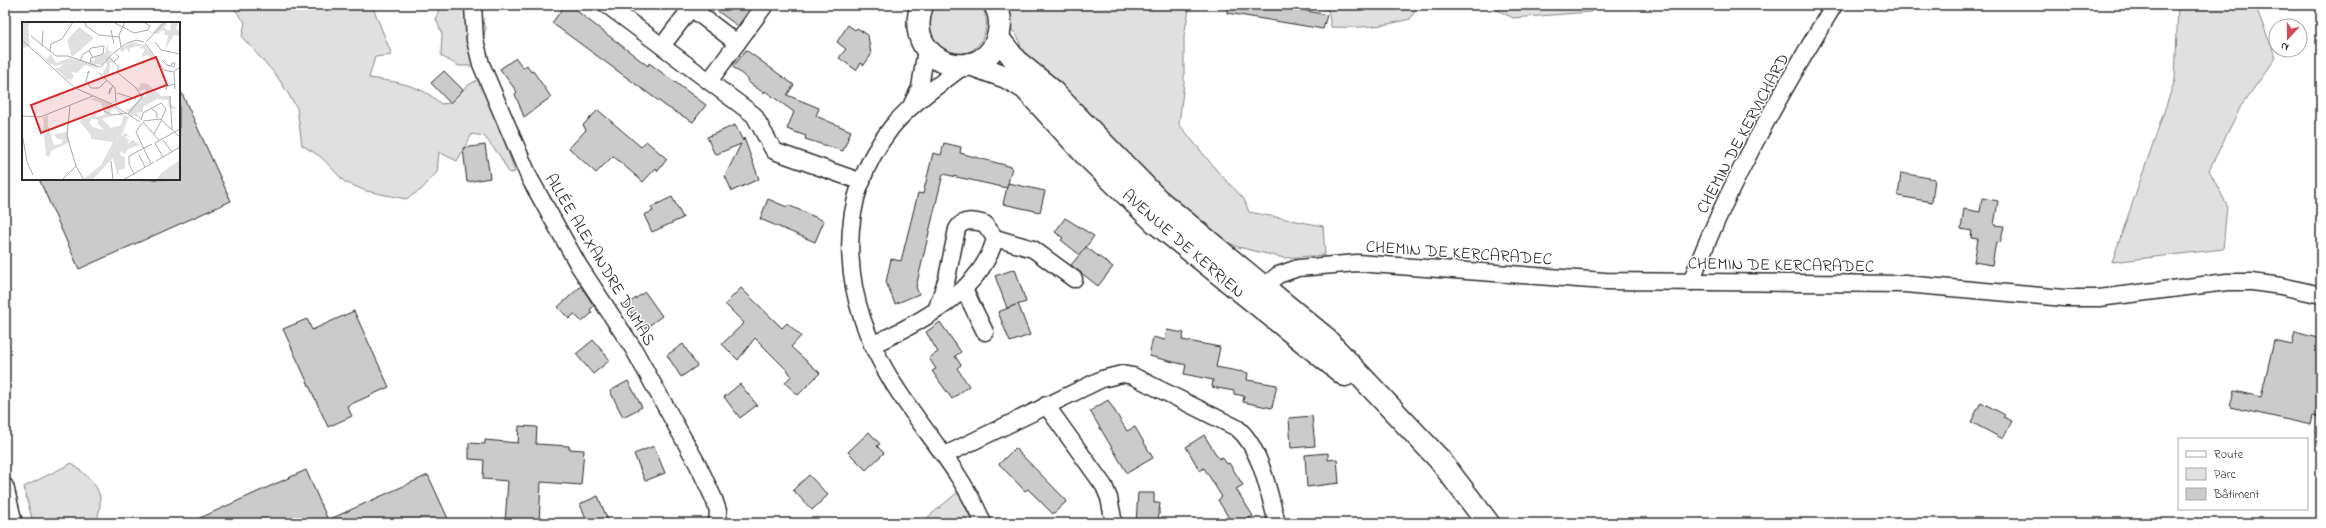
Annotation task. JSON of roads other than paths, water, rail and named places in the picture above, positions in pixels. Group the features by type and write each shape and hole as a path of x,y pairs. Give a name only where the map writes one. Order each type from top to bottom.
{"main road":[{"path":"922,5 917,28 920,39 926,49"},
{"path":"968,65 983,58 992,49 998,38 1001,24 995,5"},
{"name":"AVENUE DE KERRIEN","path":"998,38 1016,61 1048,87 1158,200 1256,293 1403,420 1439,459 1488,523"},
{"name":"AVENUE DE KERRIEN","path":"926,49 943,63 968,65 1011,79 1025,88 1087,156 1144,211 1256,293"}],"street":[{"name":"ALLÉE ALEXANDRE DUMAS","path":"473,5 475,40 481,64 530,179 575,259 633,348 698,465 714,499 718,511 718,523"},
{"path":"607,5 710,80 754,115 774,151 862,182"},
{"path":"710,80 765,5"},
{"name":"CHEMIN DE KERVICHARD","path":"1691,282 1720,211 1743,163 1834,5"},
{"path":"662,46 691,8 737,43"},
{"path":"926,49 920,88 911,106 881,142 862,182 851,223 850,266 858,306 872,345 893,384 945,455 972,500 983,523"},
{"path":"911,106 968,65"},
{"path":"937,308 947,278 955,233 959,225 970,221 985,224 995,238 1033,249 1074,279"},
{"path":"872,345 897,333 964,289 990,254 995,238"},
{"name":"CHEMIN DE KERCARADEC","path":"1256,293 1278,275 1298,268 1357,263 1605,281 1905,284 2064,298 2099,298 2227,282 2252,282 2281,286 2321,295"},
{"path":"964,289 985,332"},
{"path":"945,455 1102,379 1122,374 1133,376 1237,428 1245,434 1257,457 1277,523"},
{"path":"1046,406 1104,486 1109,498 1114,523"},
{"path":"5,486 14,523"}]}
